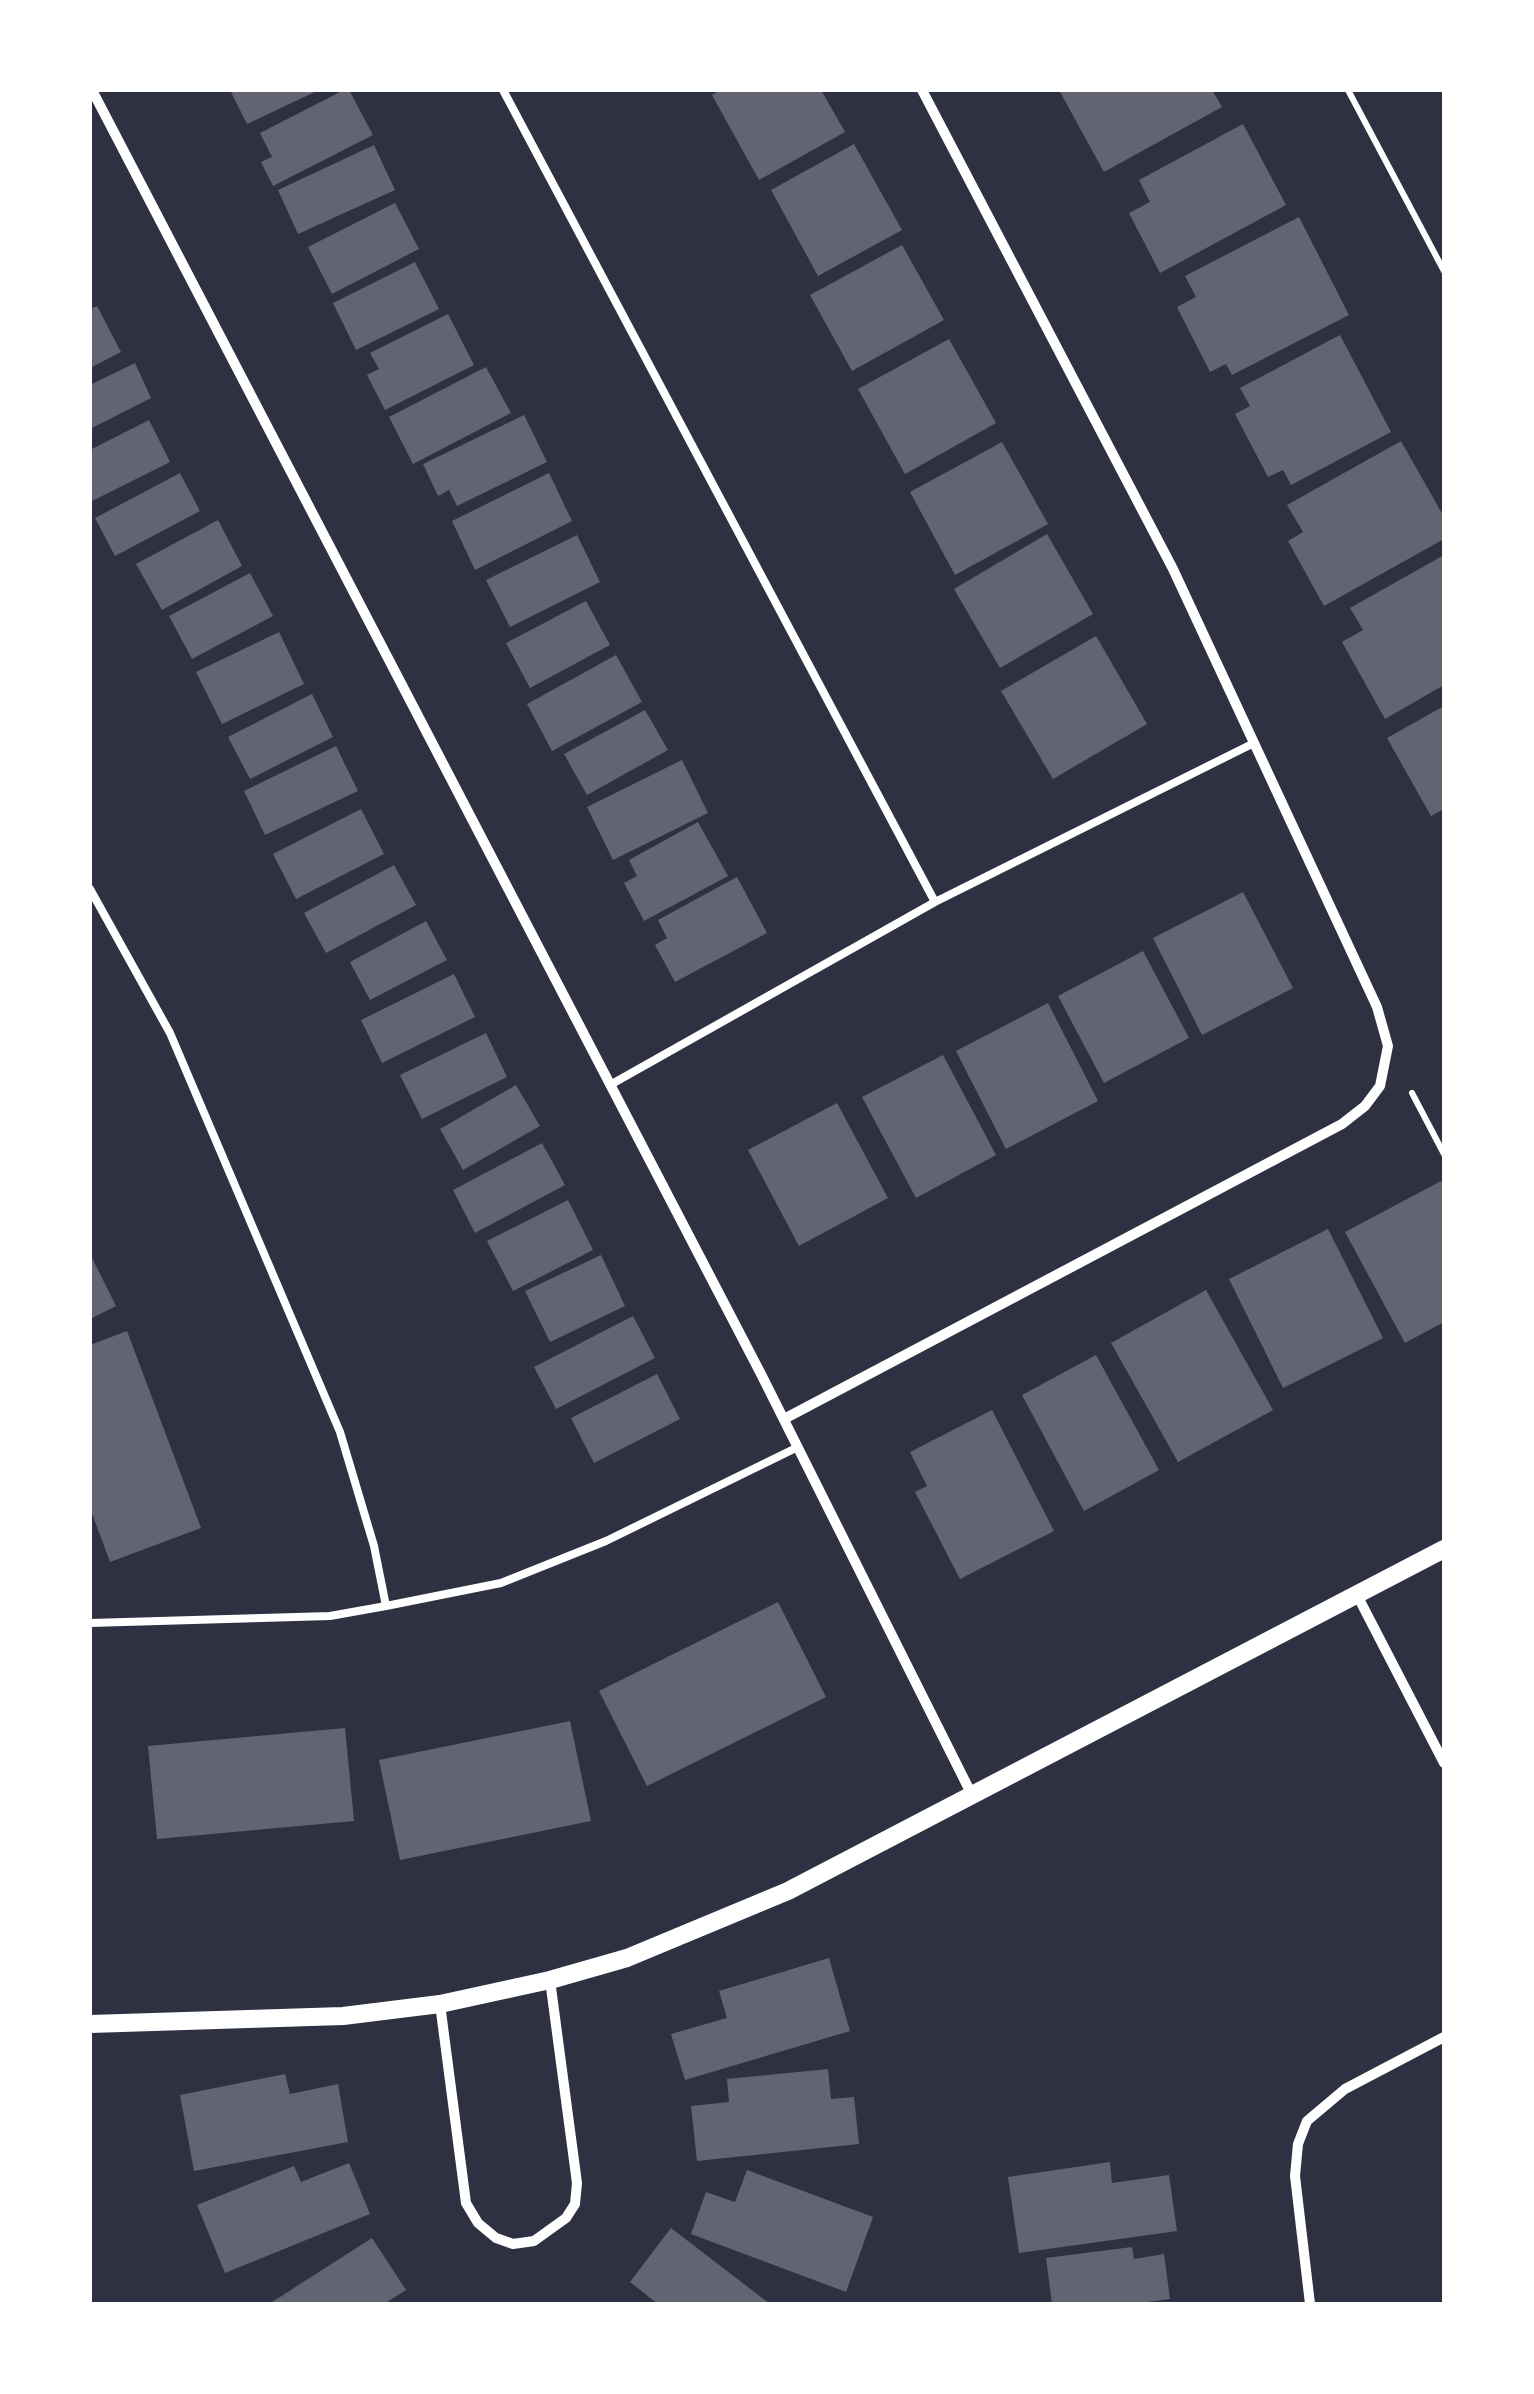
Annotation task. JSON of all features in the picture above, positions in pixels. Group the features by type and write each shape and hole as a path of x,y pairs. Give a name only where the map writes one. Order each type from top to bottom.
{"street":[{"path":"92,90 784,1419 972,1795"},
{"path":"784,1419 1342,1124 1365,1106 1380,1086 1388,1046 1377,1007 1156,536 922,90"},
{"path":"90,2024 343,2016 440,2004 627,1958 788,1891 1444,1549"},
{"path":"1356,1594 1444,1763"},
{"path":"440,2004 466,2204 478,2224 496,2238 514,2244 534,2241 566,2218 575,2204 578,2184 550,1980"},
{"path":"1310,2304 1295,2176 1298,2144 1307,2121 1345,2089 1444,2037"}],"lane":[{"path":"504,90 935,902"},
{"path":"610,1085 935,902 1254,742"},
{"path":"90,890 170,1033 340,1432 374,1546 386,1606"},
{"path":"90,1622 330,1616 501,1583 606,1541 798,1447"}],"path":[{"path":"1348,90 1444,271"},
{"path":"1388,1046 1444,1154"}],"building":[{"path":"230,90 319,90 247,124"},
{"path":"349,90 373,135 273,186 261,162 272,157 260,133"},
{"path":"721,90 821,90 845,132 759,180 712,95"},
{"path":"1059,90 1212,90 1222,107 1104,172"},
{"path":"1243,124 1286,205 1160,273 1129,213 1150,202 1139,180"},
{"path":"854,144 902,230 818,276 771,190"},
{"path":"374,145 395,190 298,234 278,190"},
{"path":"395,203 419,249 332,294 308,247"},
{"path":"1299,217 1349,315 1232,375 1226,364 1210,372 1177,307 1196,297 1185,276"},
{"path":"902,245 944,320 852,371 810,295"},
{"path":"415,262 439,309 356,350 333,303"},
{"path":"97,306 121,352 90,368 90,309"},
{"path":"448,314 474,365 385,410 367,375 379,369 370,353"},
{"path":"1340,335 1391,432 1291,485 1283,470 1268,477 1235,414 1250,406 1240,388"},
{"path":"949,339 996,423 905,474 858,389"},
{"path":"135,363 151,398 90,429 90,385"},
{"path":"486,367 511,413 413,464 389,417"},
{"path":"524,415 547,462 457,506 449,490 438,496 423,464"},
{"path":"149,420 170,462 90,502 90,450"},
{"path":"1401,441 1444,517 1444,539 1324,606 1288,541 1303,532 1287,505"},
{"path":"1002,442 1048,524 955,575 910,492"},
{"path":"180,473 200,511 115,556 95,518"},
{"path":"549,473 572,521 475,570 452,521"},
{"path":"218,520 242,566 162,610 136,564"},
{"path":"1047,534 1093,614 1000,668 954,589"},
{"path":"577,535 600,582 510,627 486,580"},
{"path":"1444,555 1444,685 1385,719 1342,642 1363,630 1350,608"},
{"path":"250,573 273,616 192,659 169,616"},
{"path":"586,601 610,645 530,688 506,643"},
{"path":"279,632 304,684 222,724 196,672"},
{"path":"1096,636 1147,724 1053,779 1001,691"},
{"path":"616,655 642,702 552,751 527,704"},
{"path":"312,694 333,737 250,779 228,737"},
{"path":"1444,706 1444,809 1431,816 1387,738"},
{"path":"645,710 668,750 587,795 564,754"},
{"path":"336,746 358,791 265,835 244,791"},
{"path":"682,760 708,813 613,860 587,807"},
{"path":"361,809 384,854 296,899 273,854"},
{"path":"698,822 728,876 644,921 624,883 637,876 629,860"},
{"path":"394,865 416,905 326,953 304,913"},
{"path":"737,877 767,933 675,982 655,945 667,938 658,920"},
{"path":"1243,892 1293,988 1202,1035 1153,938"},
{"path":"426,921 447,960 370,1000 350,962"},
{"path":"1143,951 1189,1038 1104,1083 1058,996"},
{"path":"454,974 475,1017 382,1063 361,1020"},
{"path":"1048,1003 1098,1101 1006,1149 956,1051"},
{"path":"486,1033 507,1077 422,1119 400,1075"},
{"path":"943,1055 996,1155 916,1198 862,1097"},
{"path":"516,1085 540,1126 463,1170 440,1129"},
{"path":"837,1103 888,1198 799,1246 748,1150"},
{"path":"542,1143 565,1185 475,1233 453,1190"},
{"path":"1441,1181 1444,1322 1405,1343 1345,1232"},
{"path":"568,1200 593,1250 513,1291 487,1241"},
{"path":"1328,1229 1383,1338 1283,1388 1229,1279"},
{"path":"90,1254 116,1306 90,1319"},
{"path":"601,1255 625,1306 550,1342 525,1291"},
{"path":"1206,1290 1273,1410 1178,1462 1111,1343"},
{"path":"633,1316 655,1358 556,1409 534,1367"},
{"path":"127,1331 201,1528 110,1562 90,1508 90,1345"},
{"path":"1096,1355 1159,1470 1084,1511 1022,1395"},
{"path":"657,1374 680,1419 594,1463 571,1418"},
{"path":"992,1410 1054,1531 960,1579 915,1492 927,1486 910,1452"},
{"path":"778,1602 826,1697 647,1786 599,1691"},
{"path":"570,1721 591,1821 400,1860 379,1760"},
{"path":"345,1728 354,1821 157,1839 148,1746"},
{"path":"829,1958 850,2031 685,2080 671,2034 727,2018 719,1991"},
{"path":"828,2069 831,2099 854,2097 859,2144 697,2161 691,2106 729,2102 727,2079"},
{"path":"285,2074 290,2094 338,2084 348,2142 194,2171 180,2095"},
{"path":"1110,2162 1112,2183 1169,2175 1177,2231 1019,2253 1008,2177"},
{"path":"349,2163 370,2214 225,2273 197,2205 294,2166 301,2182"},
{"path":"747,2170 873,2217 846,2292 691,2234 706,2192 735,2202"},
{"path":"671,2228 770,2304 658,2304 630,2282"},
{"path":"372,2238 406,2290 384,2304 269,2304"},
{"path":"1132,2247 1134,2259 1164,2254 1170,2299 1132,2304 1052,2304 1046,2258"}]}
